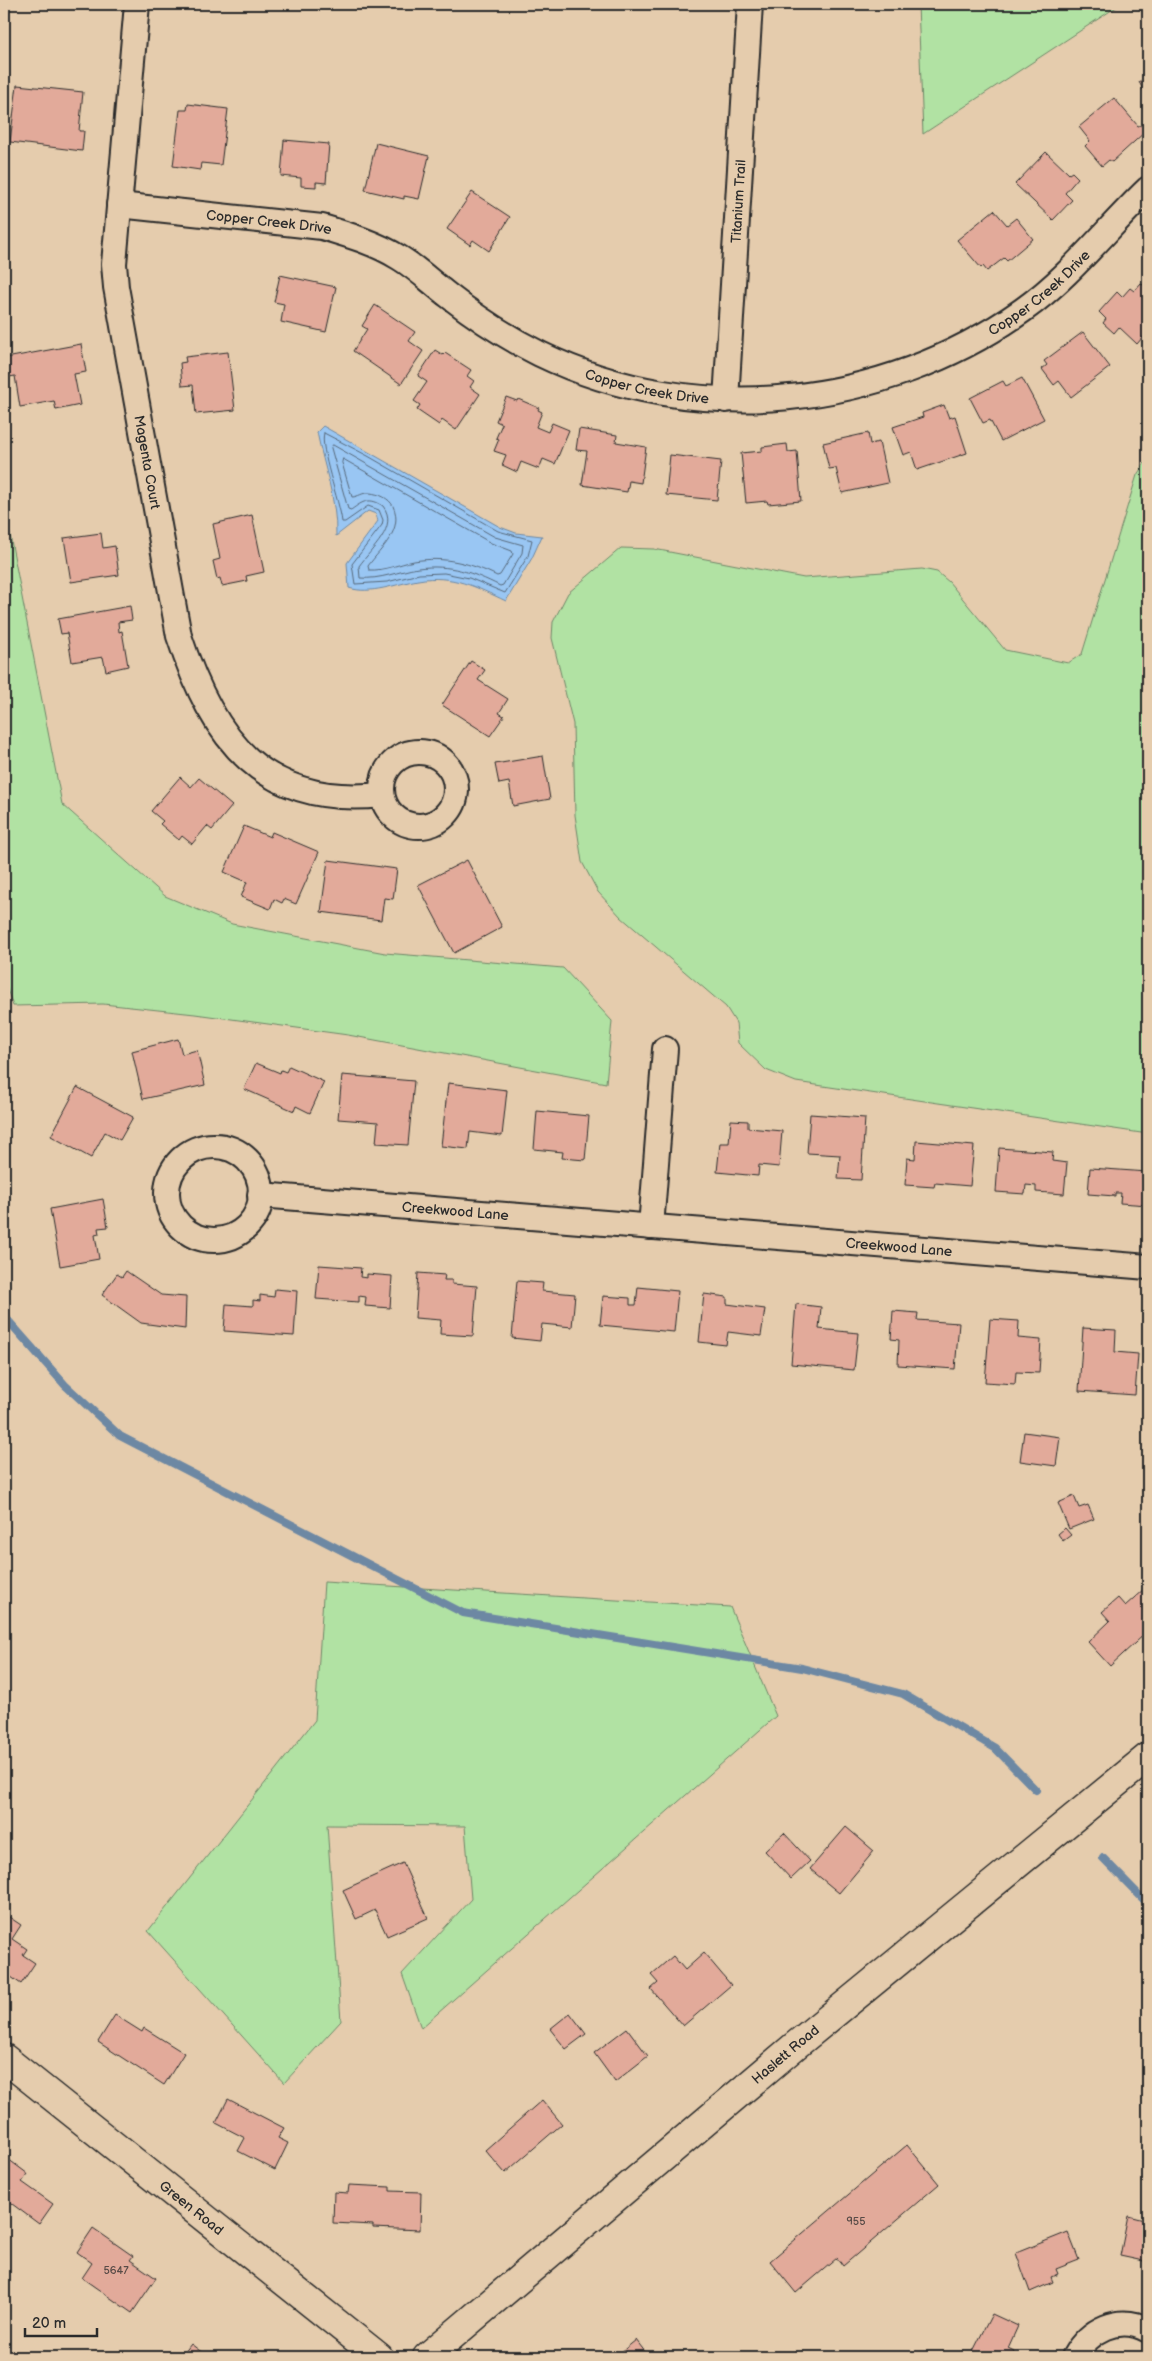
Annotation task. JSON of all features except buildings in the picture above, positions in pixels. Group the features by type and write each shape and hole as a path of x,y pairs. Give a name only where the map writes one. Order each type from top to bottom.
{"street":[{"name":"Magenta Court","path":"137,4 114,246 116,287 180,636 195,681 215,722 247,758 267,773 289,784 312,792 358,798 382,795"},
{"name":"Titanium Trail","path":"726,400 750,4"},
{"name":"Copper Creek Drive","path":"119,205 322,227 348,234 399,257 476,316 540,354 602,378 647,390 686,397 726,400 795,397 844,390 920,367 956,351 1024,309 1055,284 1084,257 1148,189"},
{"path":"651,1226 666,1049"},
{"name":"Creekwood Lane","path":"260,1195 1148,1267"},
{"name":"Haslett Road","path":"427,2357 796,2045 1148,1757"},
{"name":"Green Road","path":"4,2058 379,2357"},
{"path":"1074,2357 1081,2345 1102,2328 1115,2324 1129,2324 1148,2330"}],"green space":[{"path":"918,4 1121,4 923,134"},
{"path":"1148,458 1148,1134 796,1082 766,1070 738,1043 736,1023 726,1007 621,917 598,892 582,862 575,815 573,724 552,638 553,622 568,593 621,548 654,549 804,578 922,569 937,572 949,582 1005,650 1068,663 1082,654 1137,475"},
{"path":"4,504 62,804 165,896 232,924 385,953 563,968 612,1021 606,1083 348,1035 195,1014 103,1004 13,1006 4,981"},
{"path":"324,1582 730,1607 776,1716 421,2028 402,1974 471,1899 465,1826 327,1825 341,2021 284,2083 148,1931 315,1720"}],"water":[{"path":"323,426 500,527 516,533 542,536 532,558 506,601 464,583 442,579 418,580 374,590 349,588 347,563 378,521 376,514 368,511 336,536 332,497 317,432"}],"waterway":[{"path":"4,1310 5,1317 65,1385 120,1436 463,1613 802,1668 903,1694 995,1748 1036,1790"},
{"path":"1103,1858 1148,1904"}]}
